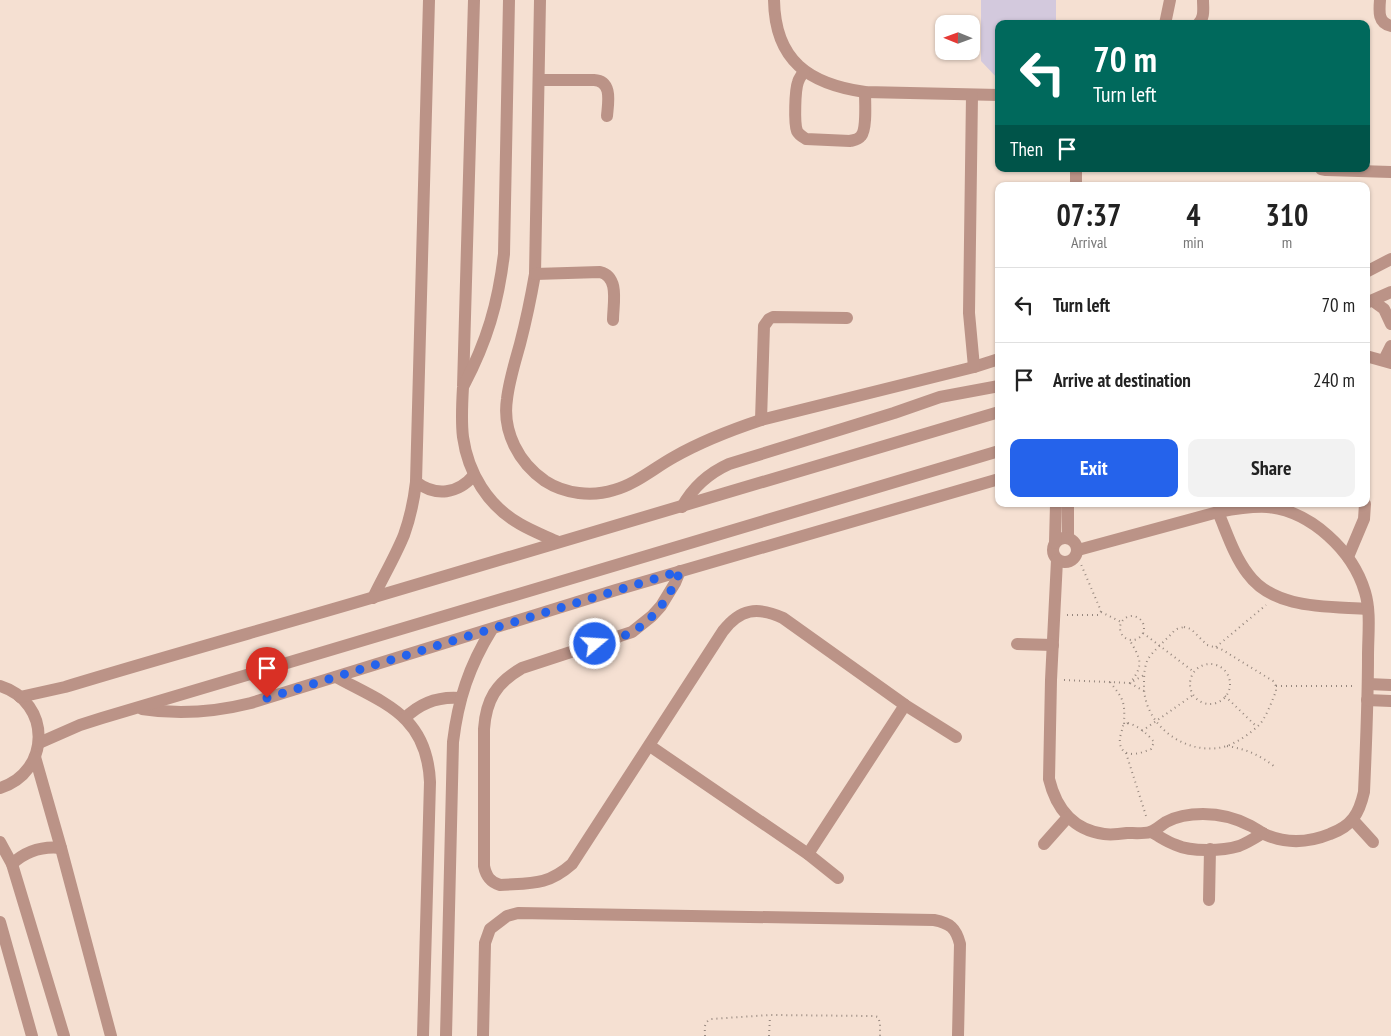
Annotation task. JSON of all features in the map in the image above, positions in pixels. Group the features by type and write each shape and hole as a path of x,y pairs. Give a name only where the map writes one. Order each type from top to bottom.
{"street":[{"path":"372,598 404,534 414,500 416,482 429,0"},
{"path":"474,0 463,436 469,463 474,475 489,498 509,517 558,542"},
{"path":"463,387 476,362 495,310 504,254 509,0"},
{"path":"540,0 535,274 528,313 506,401 506,415 512,441 518,454 536,474 560,488 573,492 600,494 614,491 706,440 761,420 995,360"},
{"path":"774,0 774,14 780,40 791,58 804,71 824,83 844,89 865,92 995,95"},
{"path":"1166,20 1170,0"},
{"path":"1201,20 1203,0"},
{"path":"1380,0 1380,17 1384,23 1391,26"},
{"path":"804,71 797,83 795,97 797,131 806,139 857,140 862,135 864,129 865,92"},
{"path":"539,80 599,80 604,83 608,91 607,116"},
{"path":"972,95 969,313 974,367"},
{"path":"1370,171 1391,172"},
{"path":"1370,270 1391,259"},
{"path":"535,274 600,272 609,276 613,284 612,320"},
{"path":"1370,302 1391,292"},
{"path":"1370,302 1384,309 1391,324"},
{"path":"761,420 764,326 768,319 773,317 847,318"},
{"path":"1370,357 1387,361 1391,346"},
{"path":"682,507 702,481 720,468 730,464 940,397 995,387"},
{"path":"20,697 65,687 372,598 995,413"},
{"path":"38,743 80,725 995,452"},
{"path":"416,482 436,492 450,491 464,486 474,475"},
{"path":"137,708 153,711 186,712 219,710 252,704 616,590 995,480"},
{"path":"1055,543 1068,538 1075,542 1077,553 1073,560 1068,563 1062,563 1054,556 1056,507"},
{"path":"1068,507 1068,538"},
{"path":"1077,553 1203,510 1218,512 1255,507"},
{"path":"1057,560 1051,680 1049,779 1052,793 1068,817 1079,826 1105,835 1151,832 1172,819 1187,815 1219,815 1235,819 1280,839 1296,842 1313,840 1342,830 1352,820 1360,807 1364,792 1368,685 1368,609 1365,592 1358,574 1336,542 1305,519 1272,507"},
{"path":"1348,557 1364,518 1365,507"},
{"path":"1218,512 1238,558 1248,575 1261,588 1276,597 1294,603 1368,609"},
{"path":"609,567 616,590"},
{"path":"680,571 661,606 632,632 522,668 501,683 494,693 488,705 484,729 484,866 488,879 494,883 500,885 542,882 558,875 572,864 723,632 732,621 743,613 757,610 770,612 783,618 905,705 956,737"},
{"path":"446,1036 455,724 461,698 472,666 480,647 492,629"},
{"path":"1017,644 1053,645"},
{"path":"336,677 386,703 405,718 413,727 424,747 429,770 423,1036"},
{"path":"1368,685 1391,684"},
{"path":"0,686 20,697 31,710 39,734 35,757 31,765 18,779 0,788"},
{"path":"405,718 418,706 434,699 461,698"},
{"path":"1367,700 1391,701"},
{"path":"808,854 905,705"},
{"path":"650,746 808,854 838,878"},
{"path":"35,757 111,1036"},
{"path":"1044,844 1068,817"},
{"path":"1352,820 1373,842"},
{"path":"1151,832 1176,846 1210,849 1240,846 1263,833"},
{"path":"0,842 12,864 64,1036"},
{"path":"12,864 26,853 34,850 52,847 61,848"},
{"path":"1209,900 1210,849"},
{"path":"484,1036 485,943 490,929 506,916 518,913 943,922 952,927 958,935 960,944 958,1036"},
{"path":"0,922 32,1036"}],"path":[{"path":"1077,553 1101,608 1101,612"},
{"path":"1216,647 1276,597"},
{"path":"1054,614 1098,614 1101,612 1122,622"},
{"path":"1129,639 1138,638 1143,633 1142,621 1136,616 1127,617 1122,622 1121,630 1139,656 1137,673 1130,683"},
{"path":"1227,746 1261,724 1276,692 1276,686 1273,681 1216,647 1207,645 1191,630 1184,627 1177,628 1148,659 1144,675 1144,691 1148,707 1156,721 1170,736 1187,745 1207,748 1227,746 1240,748 1253,752 1275,767"},
{"path":"1143,633 1194,672"},
{"path":"1204,665 1216,665 1222,668 1229,684 1225,696 1209,704 1197,700 1193,695 1190,683 1194,672 1204,665"},
{"path":"1130,683 1144,675"},
{"path":"1051,680 1130,683 1144,691"},
{"path":"1110,682 1123,701 1125,708 1120,742 1126,753 1151,832"},
{"path":"1276,686 1368,685"},
{"path":"1142,731 1193,695"},
{"path":"1225,696 1257,727"},
{"path":"1124,725 1130,723 1153,740 1153,747 1149,750 1134,754 1126,753"},
{"path":"769,1036 770,1015"},
{"path":"705,1036 704,1024 710,1019 770,1015 874,1016 878,1017 880,1023 880,1036"}],"building":[{"path":"981,0 1056,0 1056,20 995,20 995,76 981,61"}],"route":[{"path":"267,698 680,571 669,595 642,625 632,632 595,644"}]}
